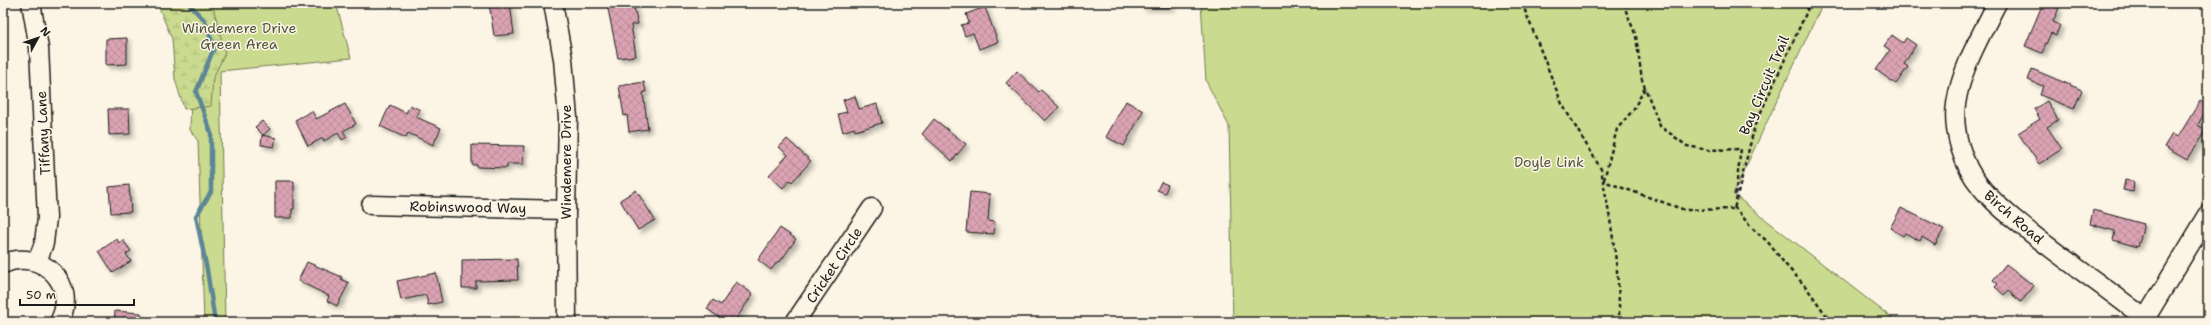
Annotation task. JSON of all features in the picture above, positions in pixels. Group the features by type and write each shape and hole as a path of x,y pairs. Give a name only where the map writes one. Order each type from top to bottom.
{"street":[{"name":"Tiffany Lane","path":"31,3 39,48 47,218 44,243 38,262"},
{"name":"Windemere Drive","path":"553,3 563,59 568,118 566,210 567,322"},
{"name":"Birch Road","path":"1996,3 1964,75 1956,104 1955,118 1957,132 1970,169 1979,185 1998,205 2050,248 2147,320"},
{"name":"Robinswood Way","path":"371,205 566,210"},
{"name":"Cricket Circle","path":"795,322 872,208"},
{"path":"2147,320 2208,215"},
{"path":"3,264 20,259 38,262 52,271 62,286 65,303 59,322"}],"path":[{"path":"1522,3 1562,104 1601,169 1613,234 1619,293 1619,322"},
{"path":"1626,3 1626,11 1636,36 1642,80 1660,126 1687,146 1708,150 1742,149 1734,209"},
{"name":"Bay Circuit Trail","path":"1734,209 1755,125 1807,11 1808,3"},
{"path":"1603,181 1617,129 1633,110 1645,88"},
{"path":"1603,181 1685,210 1734,209 1767,241 1806,287 1831,322"}],"green space":[{"path":"157,3 212,3 225,53 213,78 211,106 184,109 175,79 172,39"},
{"name":"Windemere Drive Green Area","path":"185,3 336,3 351,58 220,71 225,322 204,322 198,141 190,130 191,95"},
{"name":"Doyle Link","path":"1201,3 1823,3 1733,194 1897,322 1233,322 1229,126 1206,81"}],"building":[{"path":"489,3 510,3 514,34 494,36"},
{"path":"633,3 638,24 631,25 636,56 618,58 607,4"},
{"path":"1142,3 1172,3 1172,7 1142,7"},
{"path":"2043,3 2059,8 2053,22 2060,25 2056,35 2051,33 2042,53 2025,46"},
{"path":"985,7 998,42 979,49 973,33 965,36 961,25 969,23 966,14"},
{"path":"1892,35 1903,43 1906,38 1916,45 1904,64 1908,67 1896,84 1876,70 1890,50 1884,46"},
{"path":"127,38 127,64 106,65 106,39"},
{"path":"2032,69 2082,90 2074,109 2040,95 2043,86 2028,80"},
{"path":"1017,71 1039,92 1041,90 1059,107 1045,121 1006,83"},
{"path":"644,82 646,92 643,93 648,129 629,132 627,115 624,116 619,86"},
{"path":"855,96 859,109 877,104 882,123 855,131 854,128 843,132 838,114 847,112 843,100"},
{"path":"1126,101 1143,111 1124,146 1106,137"},
{"path":"2047,101 2058,120 2047,127 2062,149 2039,164 2018,133 2040,119 2034,109"},
{"path":"2200,101 2208,106 2198,125 2206,130 2187,160 2164,147 2172,134 2178,137"},
{"path":"345,104 356,124 343,131 347,137 342,140 338,133 324,141 323,138 308,146 295,120 312,111 316,119"},
{"path":"390,105 406,113 410,105 420,110 416,117 441,128 433,145 408,133 406,138 380,126"},
{"path":"108,109 129,109 130,134 109,135"},
{"path":"934,119 966,144 952,161 922,134"},
{"path":"262,121 270,129 263,135 255,127"},
{"path":"262,135 276,138 274,147 261,145"},
{"path":"787,139 811,161 792,182 790,180 783,188 769,175 788,155 779,147"},
{"path":"472,145 524,146 523,164 507,164 507,168 477,167 477,165 472,165"},
{"path":"2125,180 2134,182 2133,192 2123,190"},
{"path":"275,181 294,181 294,209 292,209 292,218 275,218"},
{"path":"1161,182 1168,185 1165,193 1157,190"},
{"path":"129,185 131,212 111,213 109,187"},
{"path":"636,190 655,220 638,230 620,200"},
{"path":"970,192 990,194 988,221 995,222 994,234 966,232"},
{"path":"1901,208 1944,229 1935,245 1922,237 1920,241 1905,233 1903,236 1890,228"},
{"path":"2093,210 2144,224 2138,247 2113,240 2115,231 2090,224"},
{"path":"780,228 796,239 780,262 778,261 771,270 758,260"},
{"path":"117,239 119,243 123,240 131,251 126,254 131,261 113,273 99,251"},
{"path":"517,259 518,280 476,281 476,288 462,288 462,260"},
{"path":"307,262 342,277 341,279 349,283 337,306 327,301 329,296 298,281"},
{"path":"2006,264 2034,286 2021,302 2008,291 2004,295 1995,287 1998,284 1993,280"},
{"path":"436,273 442,302 428,305 426,295 401,300 397,281"},
{"path":"736,282 753,294 734,322 726,322 707,309 713,300 721,305"},
{"path":"115,311 141,313 141,319 135,319 135,322 114,322"}],"waterway":[{"path":"188,3 205,21 214,48 196,92 211,133 211,192 196,216 207,270 215,322"}]}
